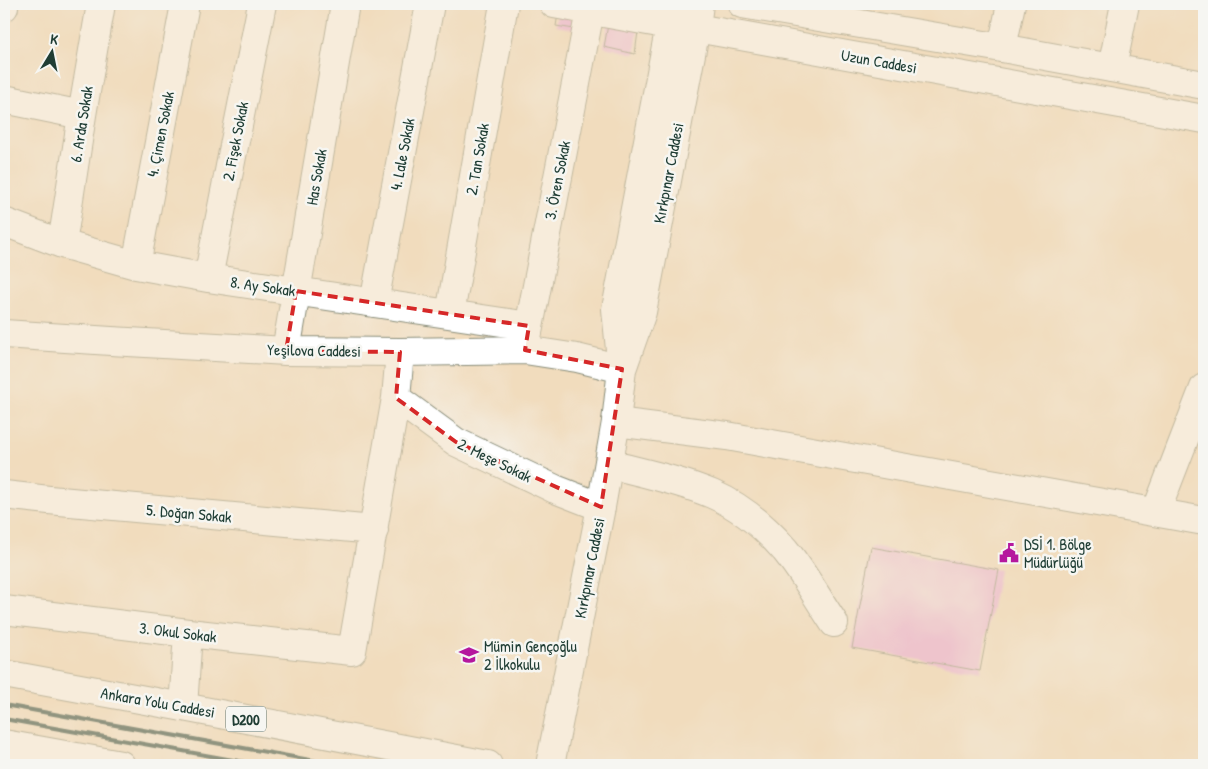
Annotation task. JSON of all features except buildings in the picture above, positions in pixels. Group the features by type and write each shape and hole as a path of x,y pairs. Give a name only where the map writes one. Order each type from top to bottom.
{"main road":[{"name":"6. Arda Sokak","path":"62,244 101,4"},
{"name":"4. Çimen Sokak","path":"136,265 184,4"},
{"name":"2. Fişek Sokak","path":"208,278 262,4"},
{"name":"Has Sokak","path":"286,350 345,4"},
{"name":"4. Lale Sokak","path":"374,303 430,4"},
{"name":"2. Tan Sokak","path":"450,314 504,4"},
{"name":"Uzun Caddesi","path":"554,4 590,10 685,15 1204,119"},
{"name":"Uzun Caddesi","path":"742,4 843,12 1002,48 1204,85"},
{"path":"1002,48 1011,4"},
{"path":"1112,68 1125,4"},
{"name":"3. Ören Sokak","path":"527,338 590,10"},
{"name":"Kırkpınar Caddesi","path":"550,765 616,422 622,369 616,309 685,15"},
{"path":"4,99 82,115"},
{"name":"8. Ay Sokak","path":"4,222 62,244 136,265 208,278 450,314 527,338"},
{"name":"Yeşilova Caddesi","path":"4,334 286,350 400,352 527,338 577,358 622,369"},
{"path":"374,530 396,398 400,352"},
{"path":"1156,512 1204,388"},
{"name":"2. Meşe Sokak","path":"396,398 456,442 555,489 601,507"},
{"path":"616,422 727,436 1204,521"},
{"path":"609,464 693,487 714,495 752,518 785,551 834,623"},
{"name":"5. Doğan Sokak","path":"4,495 374,530"},
{"name":"3. Okul Sokak","path":"4,610 352,651 374,530"},
{"path":"183,707 188,633"},
{"name":"Ankara Yolu Caddesi","path":"4,674 488,765"},
{"path":"4,744 121,765"}],"highlighted area":[{"path":"296,291 529,326 525,350 622,369 601,507 456,442 396,398 400,352 286,351"}],"railway":[{"path":"4,705 338,765"},
{"path":"4,719 261,765"}],"place":[{"name":"DSİ 1. Bölge Müdürlüğü","path":"1009,553"},
{"name":"Mümin Gençoğlu 2 İlkokulu","path":"469,655"}]}
